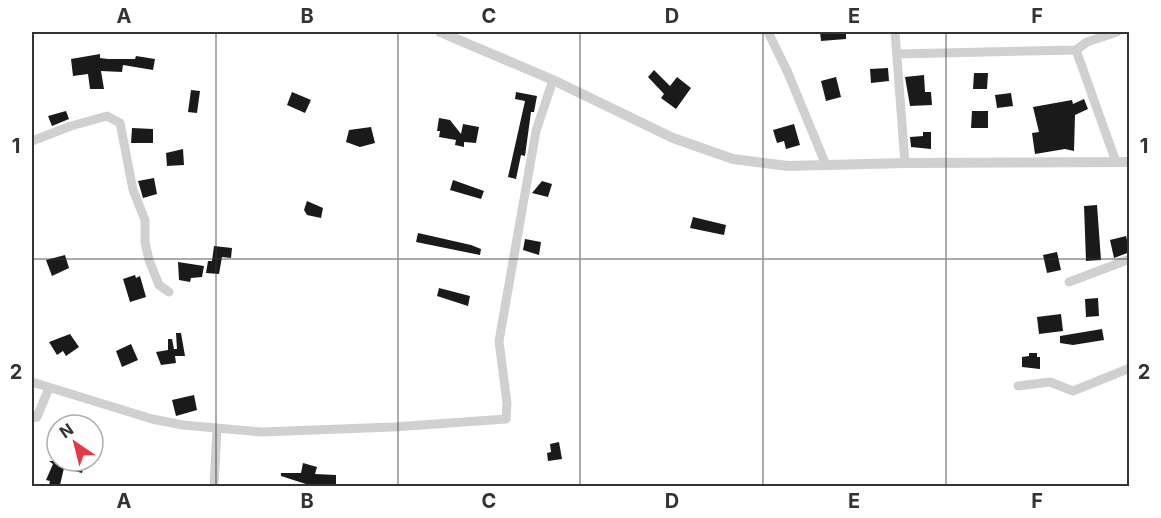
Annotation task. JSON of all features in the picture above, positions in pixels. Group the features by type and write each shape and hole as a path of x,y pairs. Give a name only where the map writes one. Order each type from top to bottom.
{"street":[{"path":"440,32 553,80 673,138 733,159 788,166 1130,162"},
{"path":"768,32 788,73 826,165"},
{"path":"895,32 905,163"},
{"path":"897,54 1076,50 1087,42 1117,32"},
{"path":"1076,50 1116,162"},
{"path":"32,382 152,418 183,425 217,428 285,431 506,419 507,403 499,341 536,131 553,80"},
{"path":"32,141 71,126 107,116 120,123 133,190 145,220 145,242 149,260 159,285 169,292"},
{"path":"1069,282 1130,259"},
{"path":"1018,386 1050,382 1073,391 1130,368"},
{"path":"32,418 37,417 49,388"},
{"path":"214,486 217,428"}],"building":[{"path":"820,32 846,32 846,39 821,41"},
{"path":"100,54 100,58 108,59 135,59 136,56 155,59 153,70 123,65 122,72 101,71 104,89 90,89 88,74 73,76 71,59"},
{"path":"888,68 889,81 871,83 870,69"},
{"path":"654,70 670,86 677,77 691,88 676,109 661,98 664,94 648,77"},
{"path":"974,73 988,73 987,89 973,89"},
{"path":"924,75 925,92 931,92 932,105 910,106 905,77"},
{"path":"836,77 841,97 826,101 821,81"},
{"path":"191,90 200,91 197,113 188,112"},
{"path":"292,92 311,100 305,113 287,105"},
{"path":"516,92 537,96 534,112 531,112 525,156 521,155 516,179 508,177 525,101 515,99"},
{"path":"1011,93 1013,106 997,108 995,95"},
{"path":"1084,99 1088,109 1075,115 1074,151 1065,149 1035,154 1032,133 1039,132 1033,107 1072,100 1073,104"},
{"path":"66,111 69,119 52,126 48,116"},
{"path":"972,111 988,111 988,128 971,128"},
{"path":"439,118 450,120 461,134 463,124 479,127 476,143 464,142 464,147 455,145 456,140 439,137 440,131 437,131"},
{"path":"794,124 800,145 786,149 784,141 777,143 773,130"},
{"path":"371,127 375,143 360,147 346,142 349,130"},
{"path":"132,128 153,129 153,143 131,143"},
{"path":"923,132 931,132 931,149 911,147 910,137 923,136"},
{"path":"183,149 184,165 167,166 166,153"},
{"path":"154,178 157,194 143,198 138,181"},
{"path":"453,180 484,191 481,199 450,190"},
{"path":"542,181 552,184 548,197 532,193"},
{"path":"307,201 323,208 321,218 307,215 304,210"},
{"path":"1097,205 1101,260 1086,261 1084,206"},
{"path":"693,217 726,225 724,235 690,228"},
{"path":"418,233 471,245 481,249 480,255 416,242"},
{"path":"1126,236 1130,252 1114,258 1110,240"},
{"path":"525,239 541,242 539,255 523,250"},
{"path":"214,246 232,248 231,258 222,257 219,274 206,273 208,261 212,261"},
{"path":"1057,252 1061,270 1047,273 1043,255"},
{"path":"65,255 69,268 52,276 46,260"},
{"path":"178,262 204,266 202,277 191,278 190,282 179,280"},
{"path":"135,275 136,278 140,276 146,297 130,302 123,279"},
{"path":"439,288 470,296 468,306 437,296"},
{"path":"1098,298 1099,316 1086,317 1085,299"},
{"path":"1061,314 1063,331 1039,334 1037,317"},
{"path":"1102,329 1104,340 1073,345 1060,343 1060,336"},
{"path":"176,333 181,333 185,356 175,356 176,363 161,365 156,352 168,350 168,339 172,339 174,349 177,349"},
{"path":"70,334 79,347 66,356 63,351 57,355 49,342"},
{"path":"131,344 138,360 122,367 116,351"},
{"path":"1029,353 1037,353 1037,357 1040,357 1040,369 1022,367 1022,357 1029,356"},
{"path":"194,395 197,410 176,416 172,400"},
{"path":"559,442 562,459 548,461 547,453 551,452 550,444"},
{"path":"303,463 317,467 315,474 336,475 336,485 312,486 281,476 281,473 301,473"},
{"path":"49,473 63,473 60,485 49,485 50,481 46,480"}]}
